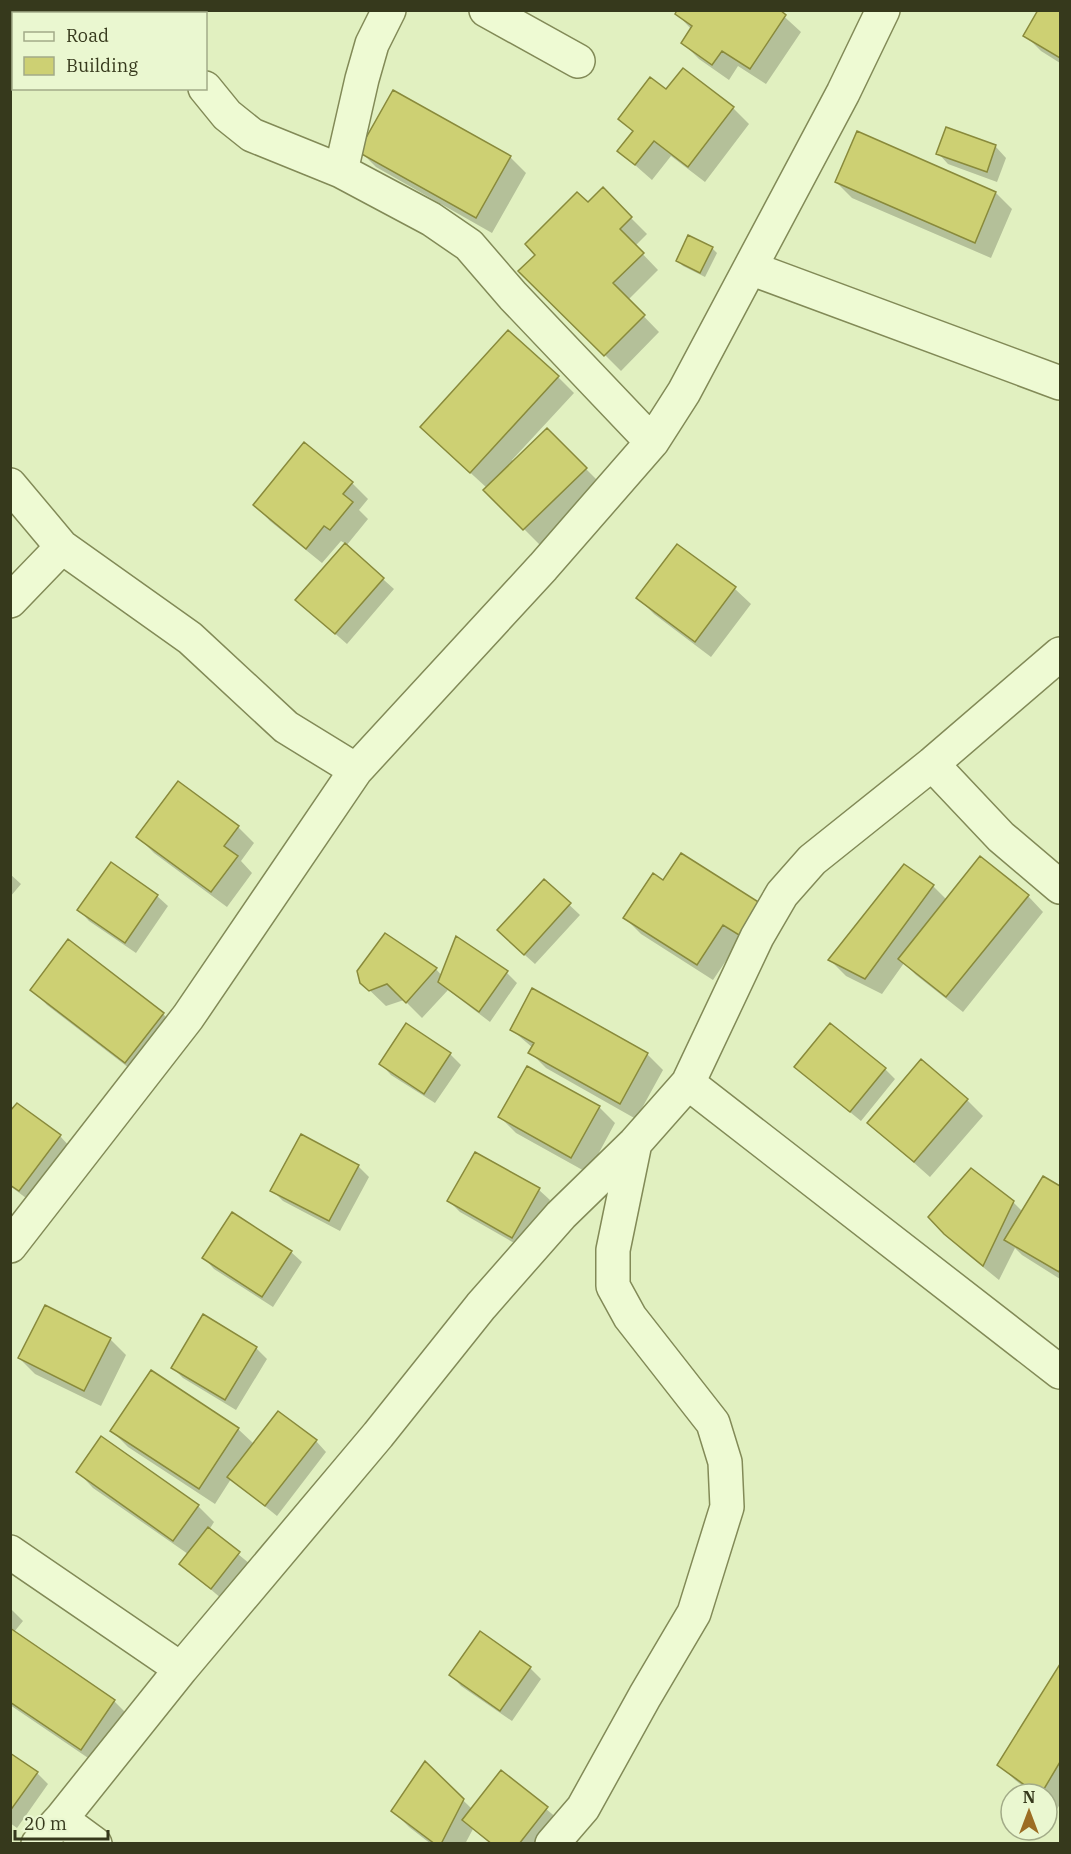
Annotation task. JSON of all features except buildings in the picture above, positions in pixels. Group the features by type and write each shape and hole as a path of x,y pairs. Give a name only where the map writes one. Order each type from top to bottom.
{"street":[{"path":"341,171 372,44 388,10"},
{"path":"486,10 578,60"},
{"path":"10,1246 188,1017 356,770 543,567 652,442 684,392 843,93 883,10"},
{"path":"207,90 227,116 252,135 341,171 431,219 469,245 513,296 652,442"},
{"path":"750,268 1060,383"},
{"path":"10,485 62,546 190,638 286,727 356,770"},
{"path":"10,601 62,546"},
{"path":"38,1844 61,1819 181,1669 378,1435 481,1306 561,1215 635,1143 688,1083 758,937 782,894 812,861 932,764 1060,654"},
{"path":"932,764 1001,837 1060,887"},
{"path":"688,1083 1060,1372"},
{"path":"552,1844 583,1808 694,1613 728,1507 725,1461 713,1423 630,1317 613,1286 613,1250 635,1143"},
{"path":"10,1552 181,1669"},
{"path":"61,1819 95,1844"}]}
